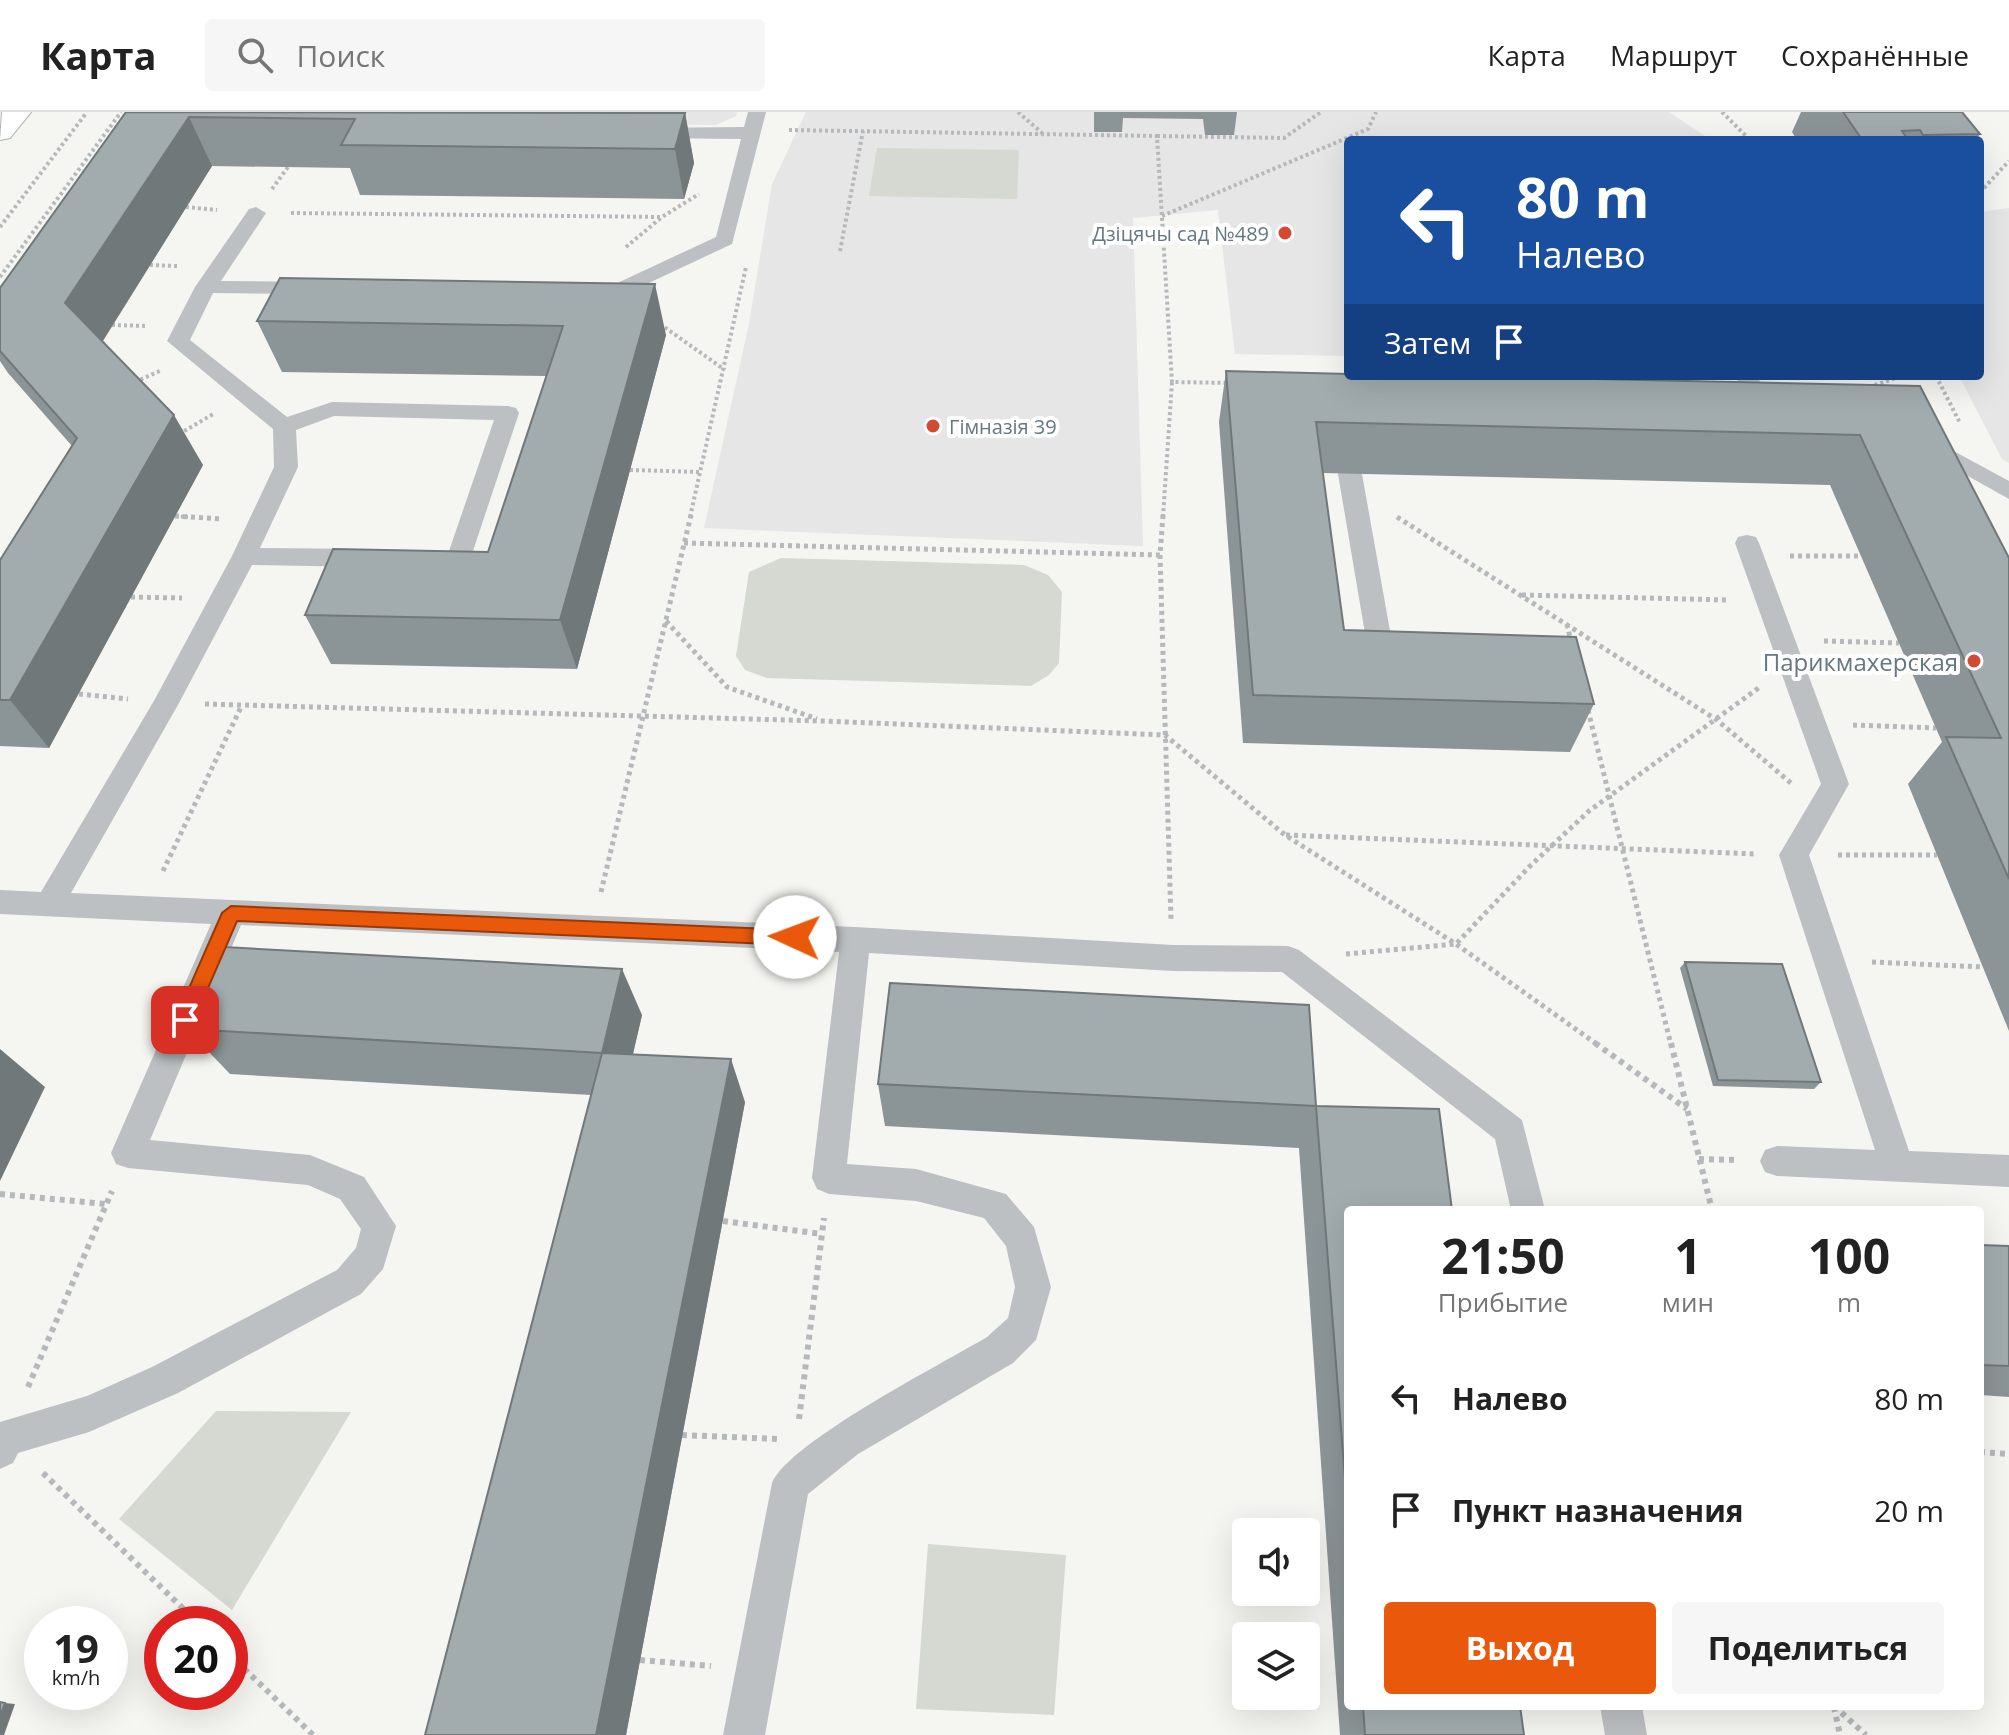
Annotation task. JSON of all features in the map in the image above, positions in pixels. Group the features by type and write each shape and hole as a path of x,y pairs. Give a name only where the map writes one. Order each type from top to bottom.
{"main road":[{"path":"0,132 17,112"}],"lane":[{"path":"574,292 614,292 725,240 754,122 635,132"},
{"path":"49,904 166,703 244,556 286,467 284,426 178,341 206,287 256,213"},
{"path":"206,287 333,288"},
{"path":"1727,395 1751,386 1785,396"},
{"path":"244,556 458,560 508,413 332,409 284,426"},
{"path":"1907,432 2009,491"},
{"path":"1352,482 1381,651 1424,652"},
{"path":"1749,549 1835,784 1794,855 1897,1166"},
{"path":"0,902 855,940 1173,958 1288,959 1510,1131 1527,1206"},
{"path":"3,1444 89,1414 165,1380 349,1282 371,1257 379,1226 352,1188 310,1170 128,1153 231,913"},
{"path":"744,1735 791,1483 845,1441 1000,1350 1023,1328 1033,1287 1022,1239 994,1205 916,1185 829,1178 855,940"},
{"path":"1777,1161 2009,1171"},
{"path":"1622,1710 1626,1735"}],"path":[{"path":"0,227 87,112"},
{"path":"0,277 121,112"},
{"path":"1018,112 1043,134"},
{"path":"574,292 662,217 744,165 787,130 1284,138 1321,112"},
{"path":"1351,136 1368,129 1376,112"},
{"path":"1722,112 1746,136"},
{"path":"840,251 863,131"},
{"path":"1157,136 1172,382 1160,555 1172,932"},
{"path":"1162,216 1344,139"},
{"path":"1984,188 2009,161"},
{"path":"256,213 662,217"},
{"path":"592,928 725,370 614,292"},
{"path":"1856,392 1890,380"},
{"path":"1172,382 1245,383"},
{"path":"174,436 245,396"},
{"path":"630,470 700,472"},
{"path":"1352,482 1717,720 1821,808"},
{"path":"684,543 1160,555"},
{"path":"1749,549 1861,556"},
{"path":"1521,595 1769,600"},
{"path":"665,620 727,687 823,721"},
{"path":"1567,624 1573,647"},
{"path":"1288,959 1456,944 1552,844 1609,794 1717,720 1788,651 1899,643"},
{"path":"166,703 823,721 1165,735 1285,835 1456,944 1687,1109"},
{"path":"167,860 242,705"},
{"path":"1587,705 1711,1206"},
{"path":"1814,724 1936,728"},
{"path":"1285,835 1794,855 1937,855"},
{"path":"1829,960 1983,967"},
{"path":"0,1194 106,1204 3,1444 179,1606"},
{"path":"723,1221 822,1234 805,1369"},
{"path":"682,1435 782,1439"},
{"path":"1984,1452 2009,1454"},
{"path":"640,1660 756,1670"},
{"path":"248,1672 313,1735"},
{"path":"1835,1710 1840,1735"},
{"path":"1838,1710 1866,1735"}],"shaded area":[{"path":"429,112 737,112 736,116 716,125 452,123"},
{"name":"Гімназія 39","path":"806,112 1669,112 1705,136 1344,136 1344,356 1235,354 1218,210 1133,218 1143,546 704,528 749,324 772,184"},
{"path":"877,148 1019,150 1017,199 869,196"},
{"path":"2009,208 2009,463 2002,459 1961,380 1984,380 1984,211"},
{"path":"781,558 1024,565 1048,575 1062,592 1059,663 1049,675 1031,686 767,678 745,670 736,656 749,572"},
{"path":"216,1411 351,1412 234,1606 227,1606 119,1519"},
{"path":"928,1544 1066,1555 1054,1715 916,1709"}],"building":[{"path":"126,112 685,113 675,149 341,145 355,119 189,117 65,303 174,415 10,700 0,700 0,560 77,438 0,351 0,288"},
{"path":"1843,112 1962,112 1980,134 1923,135 1920,130 1902,131 1905,136 1860,136"},
{"path":"280,278 655,284 560,620 305,615 333,549 488,552 563,326 257,321"},
{"path":"1226,371 1344,374 1344,380 1637,380 1920,386 2009,558 2009,879 1946,737 2001,738 1860,435 1316,422 1344,630 1576,637 1594,704 1253,695"},
{"path":"224,947 622,969 602,1053 187,1029"},
{"path":"1685,962 1782,964 1821,1082 1718,1080"},
{"path":"890,983 1309,1005 1316,1106 878,1084"},
{"path":"602,1053 731,1059 596,1735 425,1735"},
{"path":"1316,1106 1439,1109 1451,1206 1344,1206 1344,1466"},
{"path":"1984,1245 2009,1246 2009,1366 1984,1365"},
{"path":"1363,1710 1521,1710 1524,1735 1365,1735"}],"place":[{"name":"Дзіцячы сад №489","path":"1285,233"},
{"name":"Гімназія 39","path":"933,426"},
{"name":"Парикмахерская","path":"1974,661"}],"route":[{"path":"185,1020 231,913 795,937"}]}
